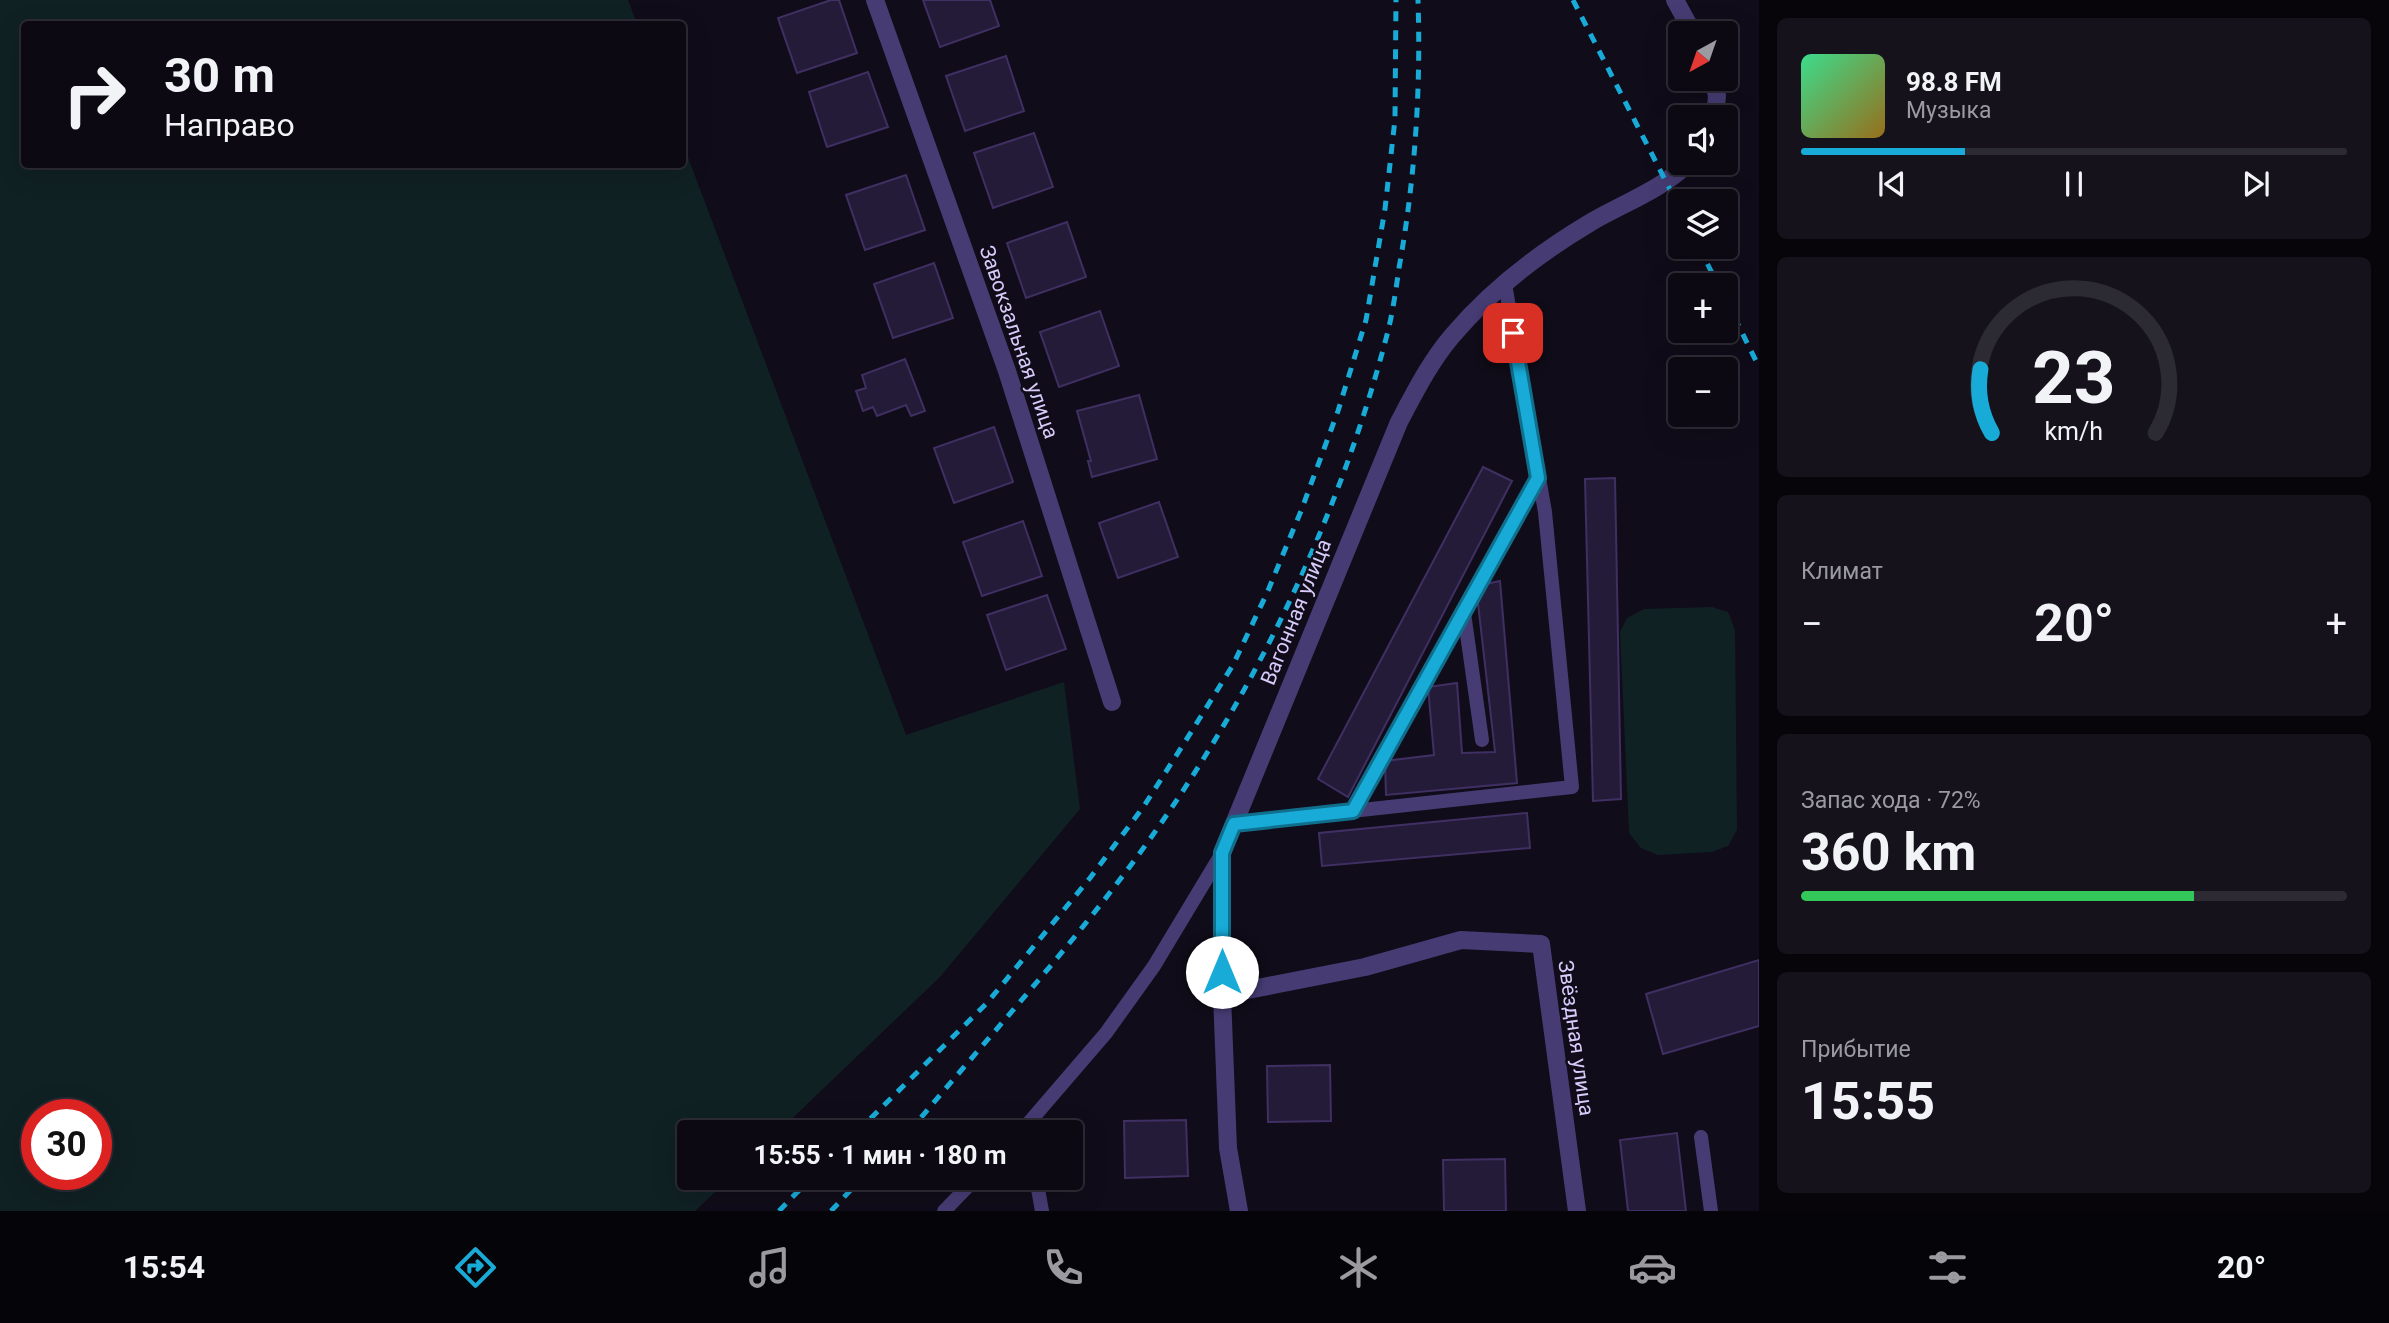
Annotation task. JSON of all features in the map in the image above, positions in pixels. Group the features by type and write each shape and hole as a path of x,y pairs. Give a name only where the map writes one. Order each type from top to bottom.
{"street":[{"name":"Завокзальная улица","path":"875,0 1007,371 1112,702"},
{"path":"1675,0 1686,21"},
{"name":"Вагонная улица","path":"1239,1211 1228,1148 1222,995 1222,853 1399,422 1423,376 1452,336 1505,284 1555,244 1673,175"},
{"name":"Звёздная улица","path":"1222,995 1365,967 1461,940 1541,944 1577,1211"}],"lane":[{"path":"1234,824 1573,787 1545,512 1505,284"},
{"path":"1353,811 1538,478"},
{"path":"1464,613 1482,740"},
{"path":"1033,1120 1106,1033 1154,966 1222,853"},
{"path":"1702,1137 1711,1211"},
{"path":"944,1211 964,1190"},
{"path":"1039,1190 1042,1211"}],"shaded area":[{"path":"0,0 628,0 636,21 21,21 21,168 686,168 686,152 906,735 1064,682 1080,809 940,977 791,1120 677,1120 677,1190 717,1190 695,1211 0,1211"},
{"path":"1712,607 1728,612 1735,630 1737,830 1728,846 1712,852 1658,855 1641,848 1629,833 1620,632 1627,618 1644,609"}],"building":[{"path":"831,0 839,0 857,53 797,73 778,18"},
{"path":"923,0 990,0 999,26 940,47"},
{"path":"1006,56 1024,111 965,131 946,76"},
{"path":"868,72 888,127 827,147 809,92"},
{"path":"1034,133 1053,187 993,208 974,153"},
{"path":"906,175 925,230 865,250 846,195"},
{"path":"1067,222 1086,277 1026,298 1007,243"},
{"path":"934,263 953,318 893,338 874,284"},
{"path":"1100,311 1119,366 1059,387 1040,332"},
{"path":"905,359 925,411 911,416 906,405 877,416 873,407 863,411 856,391 866,388 862,375"},
{"path":"1139,395 1157,459 1092,477 1088,461 1091,461 1077,411"},
{"path":"994,427 1013,482 954,503 934,448"},
{"path":"1483,467 1512,481 1348,797 1318,779"},
{"path":"1615,478 1621,799 1593,801 1585,479"},
{"path":"1159,502 1178,557 1118,578 1099,523"},
{"path":"1023,521 1042,576 982,596 963,542"},
{"path":"1500,581 1517,783 1386,795 1385,761 1434,755 1428,687 1457,683 1462,753 1495,752 1476,586"},
{"path":"1047,595 1066,649 1006,670 987,615"},
{"path":"1527,813 1530,848 1322,866 1319,833"},
{"path":"1759,960 1759,1026 1663,1054 1646,994"},
{"path":"1330,1065 1331,1121 1268,1122 1267,1066"},
{"path":"1186,1120 1188,1176 1125,1178 1124,1121"},
{"path":"1677,1133 1686,1211 1628,1211 1620,1140"},
{"path":"1505,1159 1506,1211 1444,1211 1443,1160"}],"railway":[{"path":"869,1120 987,1003 1090,878 1144,806 1233,665 1267,593 1338,411 1366,320 1385,209 1395,119 1396,0"},
{"path":"919,1120 1067,946 1157,829 1231,713 1295,590 1347,463 1388,331 1405,235 1413,168 1418,101 1418,0"},
{"path":"1573,0 1670,189"},
{"path":"1705,259 1712,273"},
{"path":"1738,324 1759,367"},
{"path":"779,1211 799,1190"},
{"path":"831,1211 851,1190"}],"route":[{"path":"1222,972 1222,853 1234,824 1353,811 1538,478 1513,333"}]}
